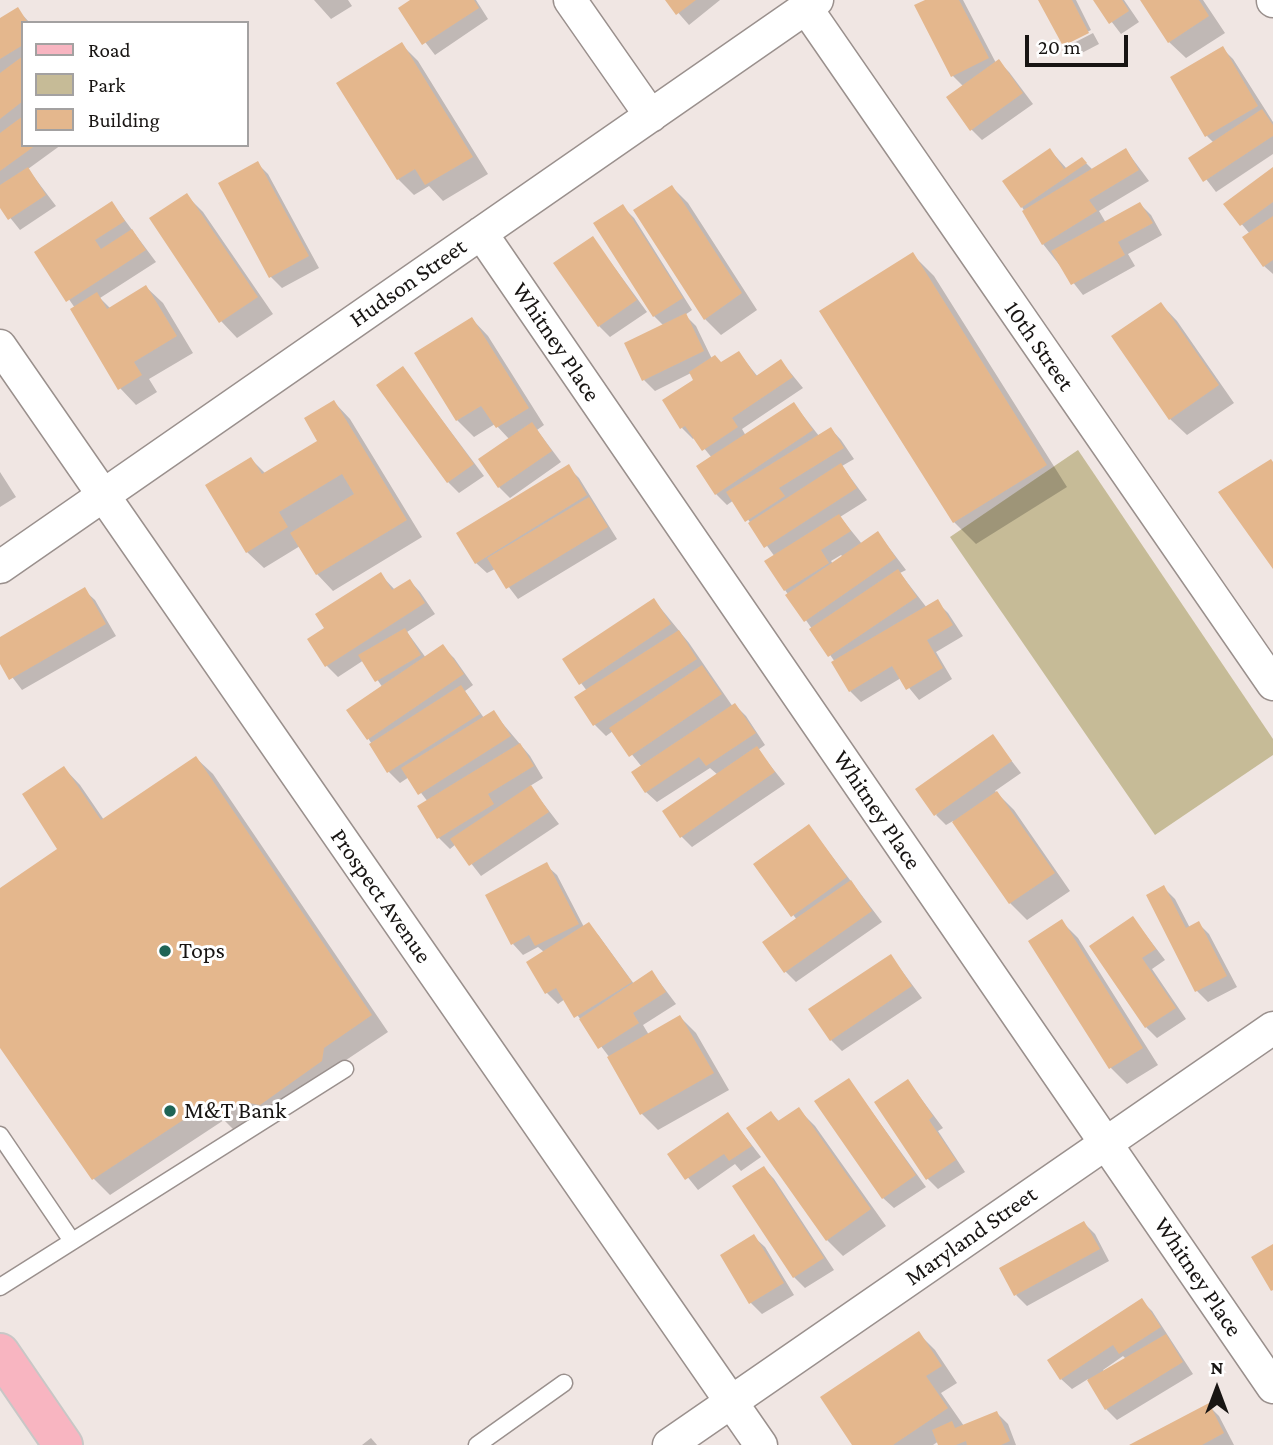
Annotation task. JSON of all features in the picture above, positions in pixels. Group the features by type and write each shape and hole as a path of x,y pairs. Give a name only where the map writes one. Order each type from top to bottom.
{"main road":[{"path":"0,1353 63,1445"}],"street":[{"path":"570,0 651,116"},
{"name":"Hudson Street","path":"0,567 811,4"},
{"name":"10th Street","path":"811,4 1273,684"},
{"name":"Whitney Place","path":"481,233 1273,1387"},
{"name":"Prospect Avenue","path":"0,346 761,1445"},
{"name":"Maryland Street","path":"669,1445 1273,1028"}],"lane":[{"path":"0,1287 345,1069"},
{"path":"0,1135 72,1241"},
{"path":"484,1443 564,1383"}],"green space":[{"path":"1078,450 1273,739 1273,755 1155,835 950,537"}],"building":[{"path":"410,0 474,0 479,8 422,45 398,8"},
{"path":"665,0 696,0 676,15"},
{"path":"925,0 959,0 989,58 951,77 914,5"},
{"path":"1038,0 1072,0 1089,33 1063,46"},
{"path":"1093,0 1122,0 1129,11 1109,24"},
{"path":"1140,0 1199,0 1209,16 1168,43"},
{"path":"18,7 27,21 21,21 21,46 0,59 0,18"},
{"path":"402,42 473,157 425,185 415,169 397,180 336,83"},
{"path":"1223,46 1258,106 1205,137 1170,77"},
{"path":"21,57 21,103 0,119 0,73"},
{"path":"999,59 1023,93 970,131 946,97"},
{"path":"1262,109 1273,125 1273,136 1203,182 1188,158"},
{"path":"21,117 21,147 33,147 0,171 0,133"},
{"path":"1050,148 1064,169 1082,157 1087,163 1021,208 1002,181"},
{"path":"1126,148 1139,170 1089,200 1097,211 1042,245 1022,211"},
{"path":"258,161 309,256 269,278 218,183"},
{"path":"28,167 46,195 8,220 0,208 0,185"},
{"path":"1273,167 1273,202 1240,226 1223,204"},
{"path":"672,185 742,293 704,320 633,210"},
{"path":"187,193 258,297 219,323 149,218"},
{"path":"112,201 125,221 95,240 101,249 132,229 146,250 66,302 34,252"},
{"path":"1140,202 1153,223 1118,242 1125,255 1071,285 1051,251"},
{"path":"623,204 683,298 653,317 593,223"},
{"path":"1273,216 1273,260 1263,267 1242,237"},
{"path":"593,236 637,300 598,327 553,263"},
{"path":"913,252 1047,465 953,523 819,311"},
{"path":"146,285 177,336 134,362 142,375 118,390 70,309 97,292 107,309"},
{"path":"1161,302 1219,385 1169,420 1111,336"},
{"path":"686,313 704,351 642,381 624,343"},
{"path":"472,317 529,408 496,428 481,406 456,421 414,353"},
{"path":"739,351 756,376 781,359 793,377 732,418 738,427 702,451 685,426 680,429 662,400 693,380 689,372 715,355 721,362"},
{"path":"403,366 474,464 447,483 376,385"},
{"path":"334,400 407,520 316,575 290,533 354,494 342,474 279,512 288,527 246,553 205,485 251,457 262,474 317,441 304,418"},
{"path":"794,402 813,430 715,495 696,466"},
{"path":"532,422 552,451 498,488 478,459"},
{"path":"831,427 844,448 779,488 785,496 745,522 726,492"},
{"path":"1271,459 1273,462 1273,569 1218,492"},
{"path":"841,463 857,488 764,548 748,523"},
{"path":"569,464 587,495 475,564 456,533"},
{"path":"589,497 608,527 506,589 487,558"},
{"path":"839,514 851,531 821,550 829,563 784,591 764,561"},
{"path":"878,531 896,558 804,622 785,595"},
{"path":"898,569 917,597 828,657 809,629"},
{"path":"381,572 392,590 410,579 425,603 325,667 307,639 324,628 315,614"},
{"path":"85,587 106,624 9,680 0,664 0,637"},
{"path":"654,598 671,624 579,685 562,659"},
{"path":"938,599 953,625 927,640 943,668 906,690 892,666 849,692 831,662"},
{"path":"405,628 421,655 375,682 358,655"},
{"path":"679,630 697,659 593,726 574,697"},
{"path":"443,644 464,674 367,740 346,710"},
{"path":"702,665 722,694 629,757 609,728"},
{"path":"461,685 480,714 387,773 369,744"},
{"path":"735,703 756,733 706,766 699,757 645,793 631,772"},
{"path":"494,710 511,736 418,795 401,768"},
{"path":"993,734 1012,761 934,816 915,789"},
{"path":"520,743 534,766 488,794 494,804 437,839 417,806"},
{"path":"757,746 775,772 680,838 662,811"},
{"name":"Tops","path":"196,756 372,1015 324,1048 322,1061 260,1105 243,1102 219,1118 209,1103 92,1180 0,1048 0,888 57,849 22,794 64,766 101,820"},
{"path":"531,785 549,812 469,866 450,839"},
{"path":"997,791 1055,873 1009,904 952,822"},
{"path":"809,824 847,877 791,917 753,864"},
{"path":"547,862 579,924 535,946 529,935 511,945 485,895"},
{"path":"851,880 872,911 784,973 762,942"},
{"path":"1164,885 1186,928 1199,921 1227,976 1195,992 1146,895"},
{"path":"1133,916 1156,949 1142,958 1176,1008 1145,1028 1089,946"},
{"path":"1062,919 1143,1048 1109,1069 1028,941"},
{"path":"589,922 632,982 574,1018 556,988 545,994 526,962"},
{"path":"891,954 912,986 830,1041 808,1009"},
{"path":"652,970 666,992 633,1013 639,1023 598,1049 579,1019"},
{"path":"680,1015 714,1073 640,1115 607,1057"},
{"path":"849,1078 916,1175 882,1199 814,1101"},
{"path":"908,1079 933,1116 929,1120 956,1160 926,1180 874,1102"},
{"path":"799,1107 871,1209 826,1241 746,1128 771,1111 778,1121"},
{"path":"728,1112 752,1146 729,1161 724,1154 685,1180 667,1154"},
{"path":"764,1166 824,1258 793,1278 732,1186"},
{"path":"1084,1221 1100,1249 1014,1296 999,1268"},
{"path":"754,1234 784,1283 749,1304 720,1255"},
{"path":"1273,1244 1273,1290 1271,1291 1251,1257"},
{"path":"1142,1298 1161,1327 1119,1354 1113,1345 1060,1380 1047,1360"},
{"path":"919,1331 942,1366 926,1376 948,1408 893,1445 852,1445 820,1397"},
{"path":"1166,1334 1183,1362 1105,1410 1087,1380"},
{"path":"1209,1403 1224,1433 1202,1445 1129,1445"},
{"path":"997,1411 1010,1441 1001,1445 967,1445 966,1441 956,1445 938,1445 932,1430 952,1421 955,1428"}],"place":[{"name":"Tops","path":"165,951"},
{"name":"M&T Bank","path":"170,1111"}]}
